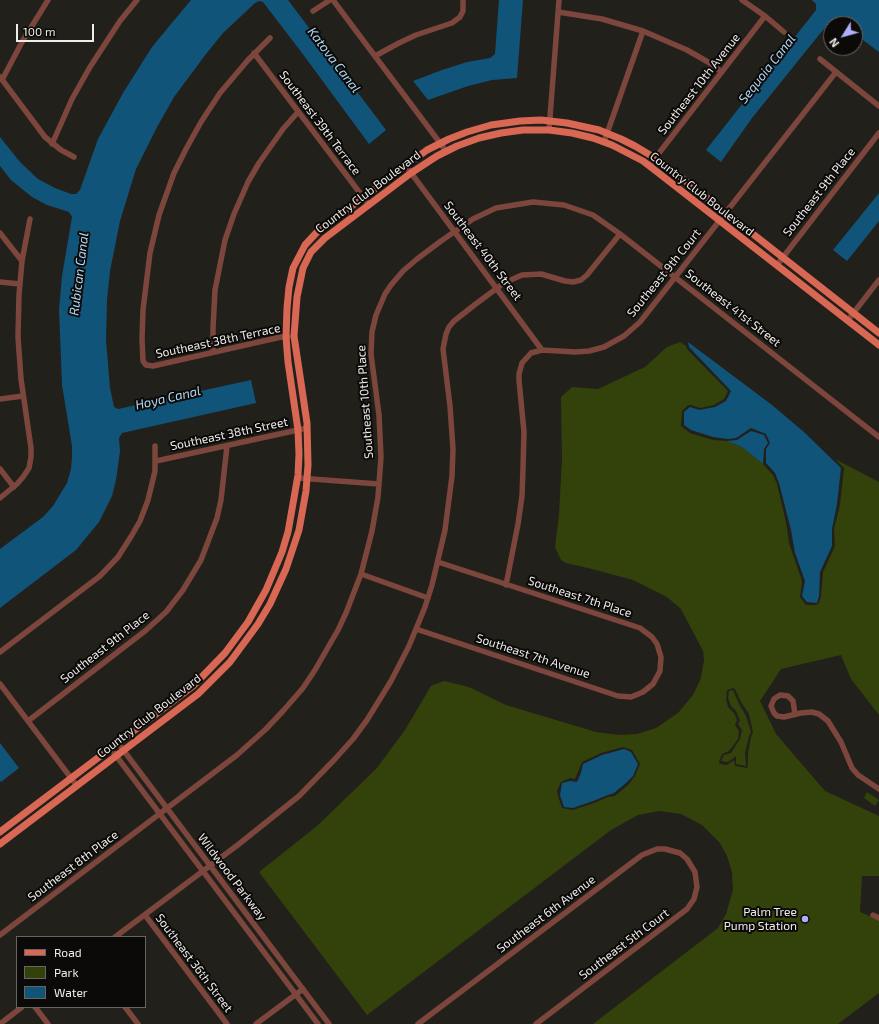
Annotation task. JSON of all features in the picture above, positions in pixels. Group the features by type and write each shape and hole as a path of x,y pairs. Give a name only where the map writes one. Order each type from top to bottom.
{"main road":[{"name":"Country Club Boulevard","path":"0,832 166,708 203,677 225,653 248,622 266,590 282,552 288,532 298,478 300,454 298,430 288,362 286,337 286,308 293,268 302,250 318,231 427,150 467,132 491,125 520,121 550,121 583,126 607,133 635,146 655,158 879,333"},
{"name":"Country Club Boulevard","path":"0,843 198,694 230,662 254,631 280,583 293,550 303,510 308,479 307,428 294,336 301,274 308,257 325,238 429,160 468,142 496,134 523,130 549,130 582,135 604,142 624,151 649,166 879,345"}],"street":[{"path":"48,0 1,78 52,144 74,157"},
{"path":"52,144 72,99 87,72 120,21 137,0"},
{"path":"313,11 332,0 446,151"},
{"path":"375,56 399,43 452,23 460,17 463,0"},
{"path":"549,130 559,0"},
{"path":"742,0 765,16 784,32"},
{"path":"558,12 602,19 643,31 687,50 722,72"},
{"name":"Southeast 10th Avenue","path":"649,166 765,16"},
{"path":"604,142 643,31"},
{"path":"254,53 270,38"},
{"name":"Southeast 39th Terrace","path":"254,53 368,205"},
{"name":"Southeast 38th Terrace","path":"254,53 222,91 201,122 180,161 159,215 150,253 144,297 142,340 143,361 146,365 153,366 213,352 294,336"},
{"path":"820,59 879,106"},
{"name":"Southeast 9th Court","path":"542,350 582,352 604,347 617,340 640,322 836,72"},
{"path":"213,352 215,290 226,240 234,214 248,182 259,163 283,129 298,112"},
{"name":"Southeast 9th Place","path":"777,265 879,133"},
{"name":"Southeast 40th Street","path":"406,166 542,350"},
{"name":"Southeast 41st Street","path":"454,232 481,215 496,208 523,203 538,202 564,205 583,211 602,220 879,437"},
{"path":"0,498 14,487 26,472 31,457 23,396 18,337 22,261 30,220"},
{"name":"Southeast 10th Place","path":"379,484 381,457 379,415 371,354 372,332 376,315 385,294 403,271 454,232"},
{"path":"0,233 22,261"},
{"path":"116,936 284,809 315,780 353,739 379,700 402,660 428,598 438,562 449,503 452,449 450,406 443,342 449,327 454,321 513,278 531,273 541,274 565,281 573,282 581,280 587,275 620,234"},
{"path":"848,320 879,280"},
{"path":"0,282 20,284"},
{"path":"506,584 518,524 523,468 524,432 519,374 522,363 526,358 531,353 542,350"},
{"path":"0,399 23,396"},
{"name":"Southeast 38th Street","path":"156,461 307,428"},
{"path":"0,652 94,581 115,560 132,535 144,510 152,483 156,461 155,446"},
{"name":"Southeast 9th Place","path":"28,721 145,631 166,612 180,594 200,560 217,518 221,500 227,446"},
{"path":"0,469 14,487"},
{"path":"167,808 248,746 293,700 315,670 346,613 361,574 372,531 379,484 298,478"},
{"name":"Southeast 7th Place","path":"438,562 640,628 657,644 660,651 662,664 653,684 643,692"},
{"path":"361,574 428,598"},
{"name":"Southeast 7th Avenue","path":"416,629 618,696 630,697 643,692"},
{"path":"0,684 77,786"},
{"path":"795,714 793,701 788,696 780,695 774,699 771,706 774,714 777,716 784,717 806,712 819,714 828,721 841,742 852,768 879,789"},
{"name":"Wildwood Parkway","path":"118,743 329,1024"},
{"name":"Wildwood Parkway","path":"111,749 318,1024"},
{"name":"Southeast 8th Place","path":"0,935 167,808"},
{"name":"Southeast 6th Avenue","path":"418,1024 642,855 657,849 673,850 687,859 692,865"},
{"name":"Southeast 5th Court","path":"536,1024 687,909 694,900 697,887 697,880 692,865"},
{"name":"Southeast 36th Street","path":"144,915 227,1024"},
{"path":"256,1024 303,989"},
{"path":"0,1024 21,1008"},
{"path":"36,1008 48,1024"},
{"path":"126,1008 138,1024"}],"green space":[{"path":"680,342 686,346 687,349 728,391 724,399 714,405 700,408 688,405 682,411 681,426 690,433 713,440 727,441 742,447 763,464 773,475 777,484 786,522 789,543 801,578 802,583 800,597 806,605 816,605 819,603 823,572 835,546 834,529 840,505 844,468 835,459 879,482 879,715 851,679 841,655 781,669 760,701 776,734 825,791 879,816 879,876 862,876 860,912 879,920 879,993 838,1024 593,1024 718,928 726,914 733,890 732,872 727,856 720,843 702,825 681,814 659,811 638,815 611,830 367,1015 259,872 317,826 376,769 405,730 431,686 444,681 469,687 506,705 596,732 619,735 637,734 656,728 678,713 693,695 701,678 704,660 703,651 681,609 667,597 633,580 566,563 561,560 555,547 559,514 562,460 561,397 572,387 598,389 645,367 667,347","holes":["733,688 749,714 753,732 748,753 747,768 735,766 734,760 727,765 720,764 719,762 722,754 729,751 738,739 739,731 735,725 737,720 734,713 728,707 726,699 727,690","623,747 632,750 640,764 635,776 628,785 615,796 608,797 573,810 562,808 557,791 561,782 570,778 575,779 582,762 601,753"]},
{"path":"733,690 746,716 751,732 745,753 746,766 736,764 736,756 728,762 721,761 724,755 731,753 740,739 742,730 738,724 740,720 728,698 729,691"},
{"path":"867,792 879,800 875,806 864,798"}],"water":[{"name":"Rubican Canal","path":"191,0 288,0 386,130 369,144 263,2 259,1 255,3 223,33 206,54 174,97 156,129 136,169 120,221 110,271 107,300 106,340 110,388 114,407 118,409 251,380 256,403 122,433 119,438 120,451 112,496 99,522 76,550 0,608 0,549 43,517 53,506 67,483 71,469 72,446 62,385 59,309 62,276 72,217 69,212 47,205 32,197 11,180 0,166 0,137 20,162 38,179 55,188 71,194 76,194 80,190 98,139 123,93 152,47"},
{"path":"499,0 523,0 517,78 492,80 468,86 428,100 413,81 467,62 490,58 495,54"},
{"path":"812,0 879,0 879,52 863,40 863,16 823,16 823,30 752,118 721,162 706,150 816,10 816,4"},
{"path":"879,193 879,221 847,261 833,250"},
{"path":"688,342 772,405 804,432 841,468 837,504 832,529 832,546 820,572 819,596 817,603 807,602 802,596 805,581 795,553 791,530 779,483 775,473 766,463 766,449 770,443 766,434 751,428 736,438 728,439 713,437 691,430 684,425 684,412 690,407 699,410 715,407 726,401 731,391 689,347"},
{"path":"751,431 764,435 768,443 764,449 763,464 742,447 727,441 737,440"},
{"path":"0,743 19,768 1,782 0,781"},
{"path":"624,749 631,752 638,764 633,776 626,783 614,793 573,808 564,807 560,795 562,783 570,781 577,782 583,764 602,755"}],"place":[{"name":"Palm Tree Pump Station","path":"805,919"}],"water label":[{"name":"Katova Canal","path":"334,60"},
{"name":"Sequoia Canal","path":"767,69"},
{"name":"Hoya Canal","path":"168,398"}]}
